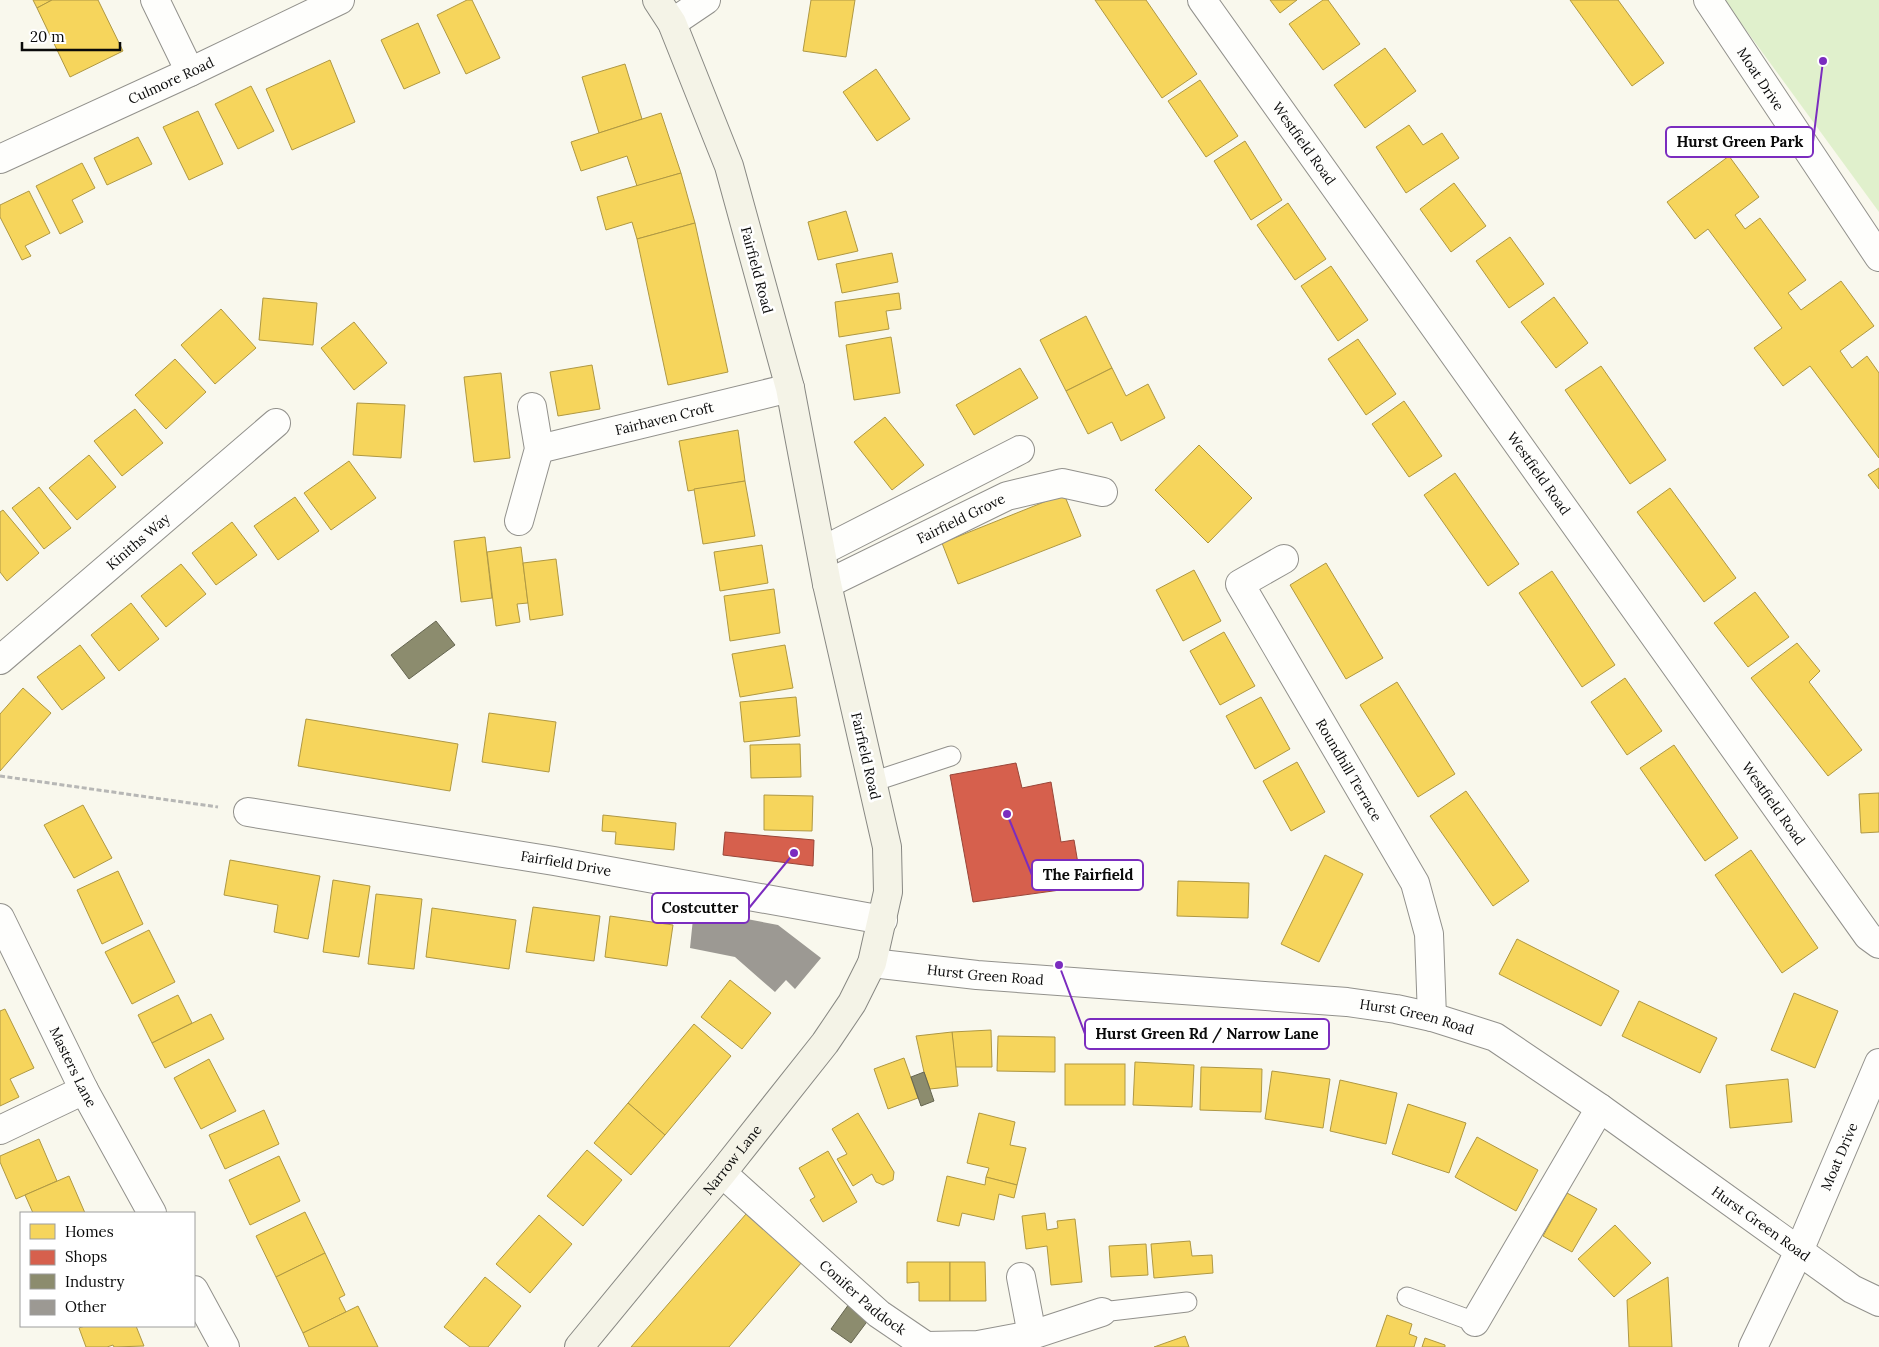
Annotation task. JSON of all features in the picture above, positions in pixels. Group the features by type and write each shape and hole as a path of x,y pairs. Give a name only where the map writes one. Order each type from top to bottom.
{"main road":[{"name":"Fairfield Road","path":"658,0 672,23 729,166 790,388 827,584 887,847 888,892 872,963"},
{"name":"Narrow Lane","path":"579,1347 825,1044 852,1003 872,963"}],"street":[{"path":"155,0 190,72"},
{"name":"Culmore Road","path":"0,159 190,72 340,0"},
{"path":"672,23 706,0"},
{"name":"Westfield Road","path":"1202,0 1868,936 1879,944"},
{"name":"Moat Drive","path":"1708,0 1879,257"},
{"name":"Fairhaven Croft","path":"539,449 790,388"},
{"path":"519,521 539,449 532,407"},
{"name":"Kiniths Way","path":"0,660 276,423"},
{"path":"822,551 1020,450"},
{"name":"Fairfield Grove","path":"827,584 1008,496 1062,483 1103,492"},
{"name":"Roundhill Terrace","path":"1284,559 1240,584 1415,883 1429,934 1432,1017"},
{"name":"Fairfield Drive","path":"248,812 563,862 882,920"},
{"name":"Masters Lane","path":"0,918 84,1090 151,1212"},
{"name":"Hurst Green Road","path":"872,963 977,975 1348,1002 1396,1009 1432,1017 1495,1037 1600,1108 1852,1289 1879,1302"},
{"name":"Moat Drive","path":"1753,1347 1799,1251 1879,1063"},
{"path":"0,1130 84,1090"},
{"path":"1475,1322 1600,1108"},
{"name":"Conifer Paddock","path":"722,1173 879,1314 926,1346 978,1345 1032,1335 1102,1312"},
{"path":"1021,1277 1032,1335"},
{"path":"195,1292 225,1347"}],"lane":[{"path":"872,782 951,756"},
{"path":"1407,1297 1475,1322"},
{"path":"1102,1312 1187,1302"}],"path":[{"path":"0,776 248,812"}],"green space":[{"path":"1724,0 1879,0 1879,212"}],"building: Homes":[{"path":"33,0 52,0 37,8"},
{"path":"52,0 98,0 123,51 70,77 37,8"},
{"path":"467,0 472,0 500,58 466,74 437,15"},
{"path":"811,0 855,0 846,57 803,51"},
{"path":"1095,0 1146,0 1197,74 1162,98"},
{"path":"1270,0 1297,0 1280,13"},
{"path":"1323,0 1328,0 1360,44 1323,70 1289,24"},
{"path":"1570,0 1618,0 1664,63 1632,86"},
{"path":"418,23 440,73 404,89 381,40"},
{"path":"1385,48 1416,91 1365,128 1334,85"},
{"path":"330,60 355,122 292,150 266,89"},
{"path":"625,64 642,119 599,133 582,77"},
{"path":"876,69 910,119 877,141 843,92"},
{"path":"1200,80 1238,136 1206,157 1168,101"},
{"path":"251,86 274,131 238,149 215,104"},
{"path":"198,111 223,164 189,180 163,127"},
{"path":"661,113 681,173 637,186 627,156 581,171 571,142"},
{"path":"1409,125 1423,145 1442,133 1459,158 1406,193 1376,147"},
{"path":"138,137 152,164 107,185 94,158"},
{"path":"1245,141 1282,200 1251,220 1214,161"},
{"path":"1729,156 1759,197 1735,215 1745,229 1760,218 1806,280 1788,293 1801,310 1841,281 1874,326 1840,351 1852,368 1867,356 1879,373 1879,458 1810,366 1783,386 1754,348 1782,328 1708,229 1695,239 1667,202"},
{"path":"82,163 95,188 72,200 83,222 60,234 36,186"},
{"path":"681,173 695,223 637,239 632,222 606,230 597,197"},
{"path":"1454,183 1486,226 1451,252 1420,209"},
{"path":"29,191 50,233 25,246 31,256 22,260 0,217 0,205"},
{"path":"1288,203 1326,259 1295,280 1257,225"},
{"path":"846,211 858,251 818,260 808,222"},
{"path":"695,223 728,372 668,385 637,239"},
{"path":"1510,237 1544,284 1509,308 1476,261"},
{"path":"892,253 898,282 842,293 836,264"},
{"path":"1331,266 1368,320 1338,341 1301,286"},
{"path":"899,293 901,309 886,311 889,329 839,337 835,302"},
{"path":"1554,297 1588,343 1556,368 1521,322"},
{"path":"263,298 317,303 313,345 259,340"},
{"path":"221,309 256,348 215,384 181,345"},
{"path":"1086,316 1112,368 1066,391 1040,340"},
{"path":"354,322 387,363 354,390 321,348"},
{"path":"891,337 900,393 854,400 846,345"},
{"path":"1358,339 1396,394 1366,415 1328,359"},
{"path":"175,359 206,392 166,429 135,395"},
{"path":"592,365 600,409 558,416 550,372"},
{"path":"1601,366 1666,460 1630,484 1565,390"},
{"path":"1020,368 1038,398 974,435 956,405"},
{"path":"1112,368 1126,396 1148,384 1165,418 1121,441 1112,422 1088,434 1066,391"},
{"path":"501,373 510,458 474,462 464,377"},
{"path":"1404,401 1442,456 1409,477 1372,424"},
{"path":"357,403 405,405 401,458 353,455"},
{"path":"135,409 163,443 122,476 94,441"},
{"path":"885,417 924,465 892,490 854,442"},
{"path":"738,430 745,481 688,491 679,441"},
{"path":"1199,445 1252,498 1208,543 1155,490"},
{"path":"89,455 116,487 77,520 49,488"},
{"path":"349,461 376,498 331,530 304,493"},
{"path":"1879,468 1879,489 1868,475"},
{"path":"1455,473 1519,564 1488,586 1424,495"},
{"path":"745,481 755,536 703,544 694,489"},
{"path":"39,487 71,528 44,549 12,508"},
{"path":"1670,488 1736,578 1704,602 1637,512"},
{"path":"1064,494 1081,536 958,584 942,543"},
{"path":"295,497 319,531 278,560 254,526"},
{"path":"3,510 39,553 7,581 0,572 0,512"},
{"path":"232,522 257,555 216,585 192,553"},
{"path":"485,537 492,598 461,602 454,541"},
{"path":"762,545 768,583 720,591 714,552"},
{"path":"521,547 528,603 517,604 520,622 496,626 487,552"},
{"path":"556,559 563,615 530,620 523,563"},
{"path":"1326,563 1383,658 1346,679 1290,585"},
{"path":"181,564 206,594 166,627 141,596"},
{"path":"1194,570 1221,621 1183,641 1156,590"},
{"path":"1552,571 1615,665 1582,687 1519,593"},
{"path":"774,589 780,633 730,641 724,596"},
{"path":"1755,592 1789,637 1748,667 1714,623"},
{"path":"131,603 159,639 119,671 91,635"},
{"path":"1224,632 1255,686 1220,705 1190,651"},
{"path":"1797,643 1820,671 1809,682 1862,750 1828,776 1751,678"},
{"path":"80,645 105,678 62,710 37,677"},
{"path":"785,645 793,688 740,697 732,654"},
{"path":"1625,678 1662,731 1627,755 1591,702"},
{"path":"1397,682 1455,774 1418,797 1360,705"},
{"path":"23,688 51,713 0,771 0,714"},
{"path":"796,697 800,736 744,742 740,702"},
{"path":"1261,697 1290,749 1255,769 1226,716"},
{"path":"489,713 556,722 549,772 482,762"},
{"path":"306,719 458,744 450,791 298,766"},
{"path":"800,744 801,777 751,778 750,745"},
{"path":"1674,745 1738,838 1705,861 1640,768"},
{"path":"1297,762 1325,812 1291,831 1263,781"},
{"path":"1466,791 1529,881 1493,906 1430,816"},
{"path":"1879,793 1879,832 1861,833 1859,794"},
{"path":"764,795 813,796 812,831 764,830"},
{"path":"83,805 112,858 74,878 44,825"},
{"path":"603,815 676,823 674,850 615,844 616,832 602,831"},
{"path":"1751,850 1818,948 1782,973 1715,875"},
{"path":"1325,855 1363,874 1319,962 1281,944"},
{"path":"230,860 320,876 308,939 274,932 278,905 224,895"},
{"path":"118,871 143,924 102,944 77,890"},
{"path":"333,880 370,886 359,957 323,952"},
{"path":"1178,881 1249,883 1248,918 1177,916"},
{"path":"376,894 422,899 414,969 368,964"},
{"path":"533,907 600,916 594,961 526,952"},
{"path":"432,908 516,920 509,969 426,957"},
{"path":"610,916 673,925 667,966 605,957"},
{"path":"149,930 175,982 132,1004 105,952"},
{"path":"1517,939 1619,991 1601,1026 1499,974"},
{"path":"730,980 771,1013 742,1049 701,1017"},
{"path":"1794,993 1838,1011 1815,1068 1771,1050"},
{"path":"178,995 192,1023 152,1043 138,1015"},
{"path":"1639,1001 1717,1038 1700,1073 1622,1036"},
{"path":"5,1009 34,1068 10,1079 19,1097 0,1106 0,1011"},
{"path":"211,1014 224,1039 165,1068 152,1043"},
{"path":"694,1024 731,1056 665,1135 628,1103"},
{"path":"991,1030 992,1067 955,1067 952,1032"},
{"path":"952,1032 958,1086 930,1089 916,1036"},
{"path":"998,1036 1055,1037 1055,1072 997,1071"},
{"path":"904,1058 918,1098 888,1109 874,1069"},
{"path":"209,1059 236,1111 201,1129 174,1078"},
{"path":"1135,1062 1194,1065 1192,1107 1133,1105"},
{"path":"1065,1064 1125,1064 1125,1105 1065,1105"},
{"path":"1201,1067 1262,1069 1261,1112 1200,1110"},
{"path":"1272,1071 1330,1079 1323,1128 1265,1119"},
{"path":"1788,1079 1792,1122 1730,1128 1726,1085"},
{"path":"1340,1080 1397,1093 1386,1144 1330,1131"},
{"path":"628,1103 665,1135 631,1175 594,1143"},
{"path":"1408,1104 1466,1123 1449,1173 1392,1154"},
{"path":"264,1110 279,1144 225,1169 209,1135"},
{"path":"858,1113 894,1172 893,1180 883,1185 876,1182 872,1174 853,1186 837,1159 847,1154 832,1129"},
{"path":"979,1113 1015,1122 1010,1145 1026,1148 1017,1185 986,1177 989,1168 967,1163"},
{"path":"1477,1137 1538,1170 1516,1211 1455,1177"},
{"path":"39,1139 57,1181 16,1199 0,1162 0,1156"},
{"path":"587,1150 622,1180 583,1226 547,1196"},
{"path":"828,1151 857,1202 823,1222 810,1200 815,1197 799,1168"},
{"path":"279,1156 300,1201 250,1225 229,1180"},
{"path":"69,1176 85,1212 33,1212 25,1195"},
{"path":"947,1176 985,1185 986,1177 1017,1185 1014,1198 999,1194 994,1220 962,1213 959,1226 937,1221"},
{"path":"1567,1193 1597,1209 1572,1252 1543,1236"},
{"path":"305,1212 325,1253 276,1277 256,1236"},
{"path":"1045,1213 1047,1230 1058,1228 1057,1221 1075,1219 1082,1282 1051,1285 1047,1246 1026,1249 1022,1216"},
{"path":"746,1214 802,1262 729,1347 631,1347"},
{"path":"539,1215 572,1244 530,1293 496,1264"},
{"path":"1615,1225 1651,1263 1614,1297 1578,1259"},
{"path":"1190,1241 1192,1256 1212,1255 1213,1273 1154,1278 1151,1244"},
{"path":"1146,1244 1148,1275 1111,1277 1109,1246"},
{"path":"325,1253 345,1295 339,1298 346,1312 303,1333 276,1277"},
{"path":"907,1262 950,1262 950,1301 919,1301 919,1282 907,1283"},
{"path":"950,1262 985,1262 986,1301 950,1301"},
{"path":"485,1277 521,1306 488,1347 470,1347 444,1327"},
{"path":"1668,1277 1672,1347 1629,1347 1627,1300"},
{"path":"358,1306 378,1347 309,1347 303,1333"},
{"path":"1387,1315 1412,1324 1409,1334 1417,1337 1414,1347 1376,1347"},
{"path":"136,1327 144,1346 114,1347 113,1345 107,1347 86,1347 79,1328"},
{"path":"1185,1336 1189,1347 1154,1347"},
{"path":"1425,1338 1445,1345 1445,1347 1422,1347"}],"building: Shops":[{"path":"1016,763 1022,788 1051,782 1061,842 1074,840 1082,887 973,902 950,775"},
{"path":"725,832 814,840 813,866 723,855"}],"building: Industry":[{"path":"436,621 455,645 409,679 391,655"},
{"path":"924,1072 934,1101 921,1106 911,1077"},
{"path":"849,1304 869,1319 851,1343 831,1329"}],"building: Other":[{"path":"694,909 778,925 821,958 795,989 786,980 775,992 735,957 690,948"}],"place":[{"name":"Hurst Green Park","path":"1823,61"},
{"name":"The Fairfield","path":"1007,814"},
{"name":"Costcutter","path":"794,853"},
{"name":"Hurst Green Rd / Narrow Lane","path":"1059,965"}]}
